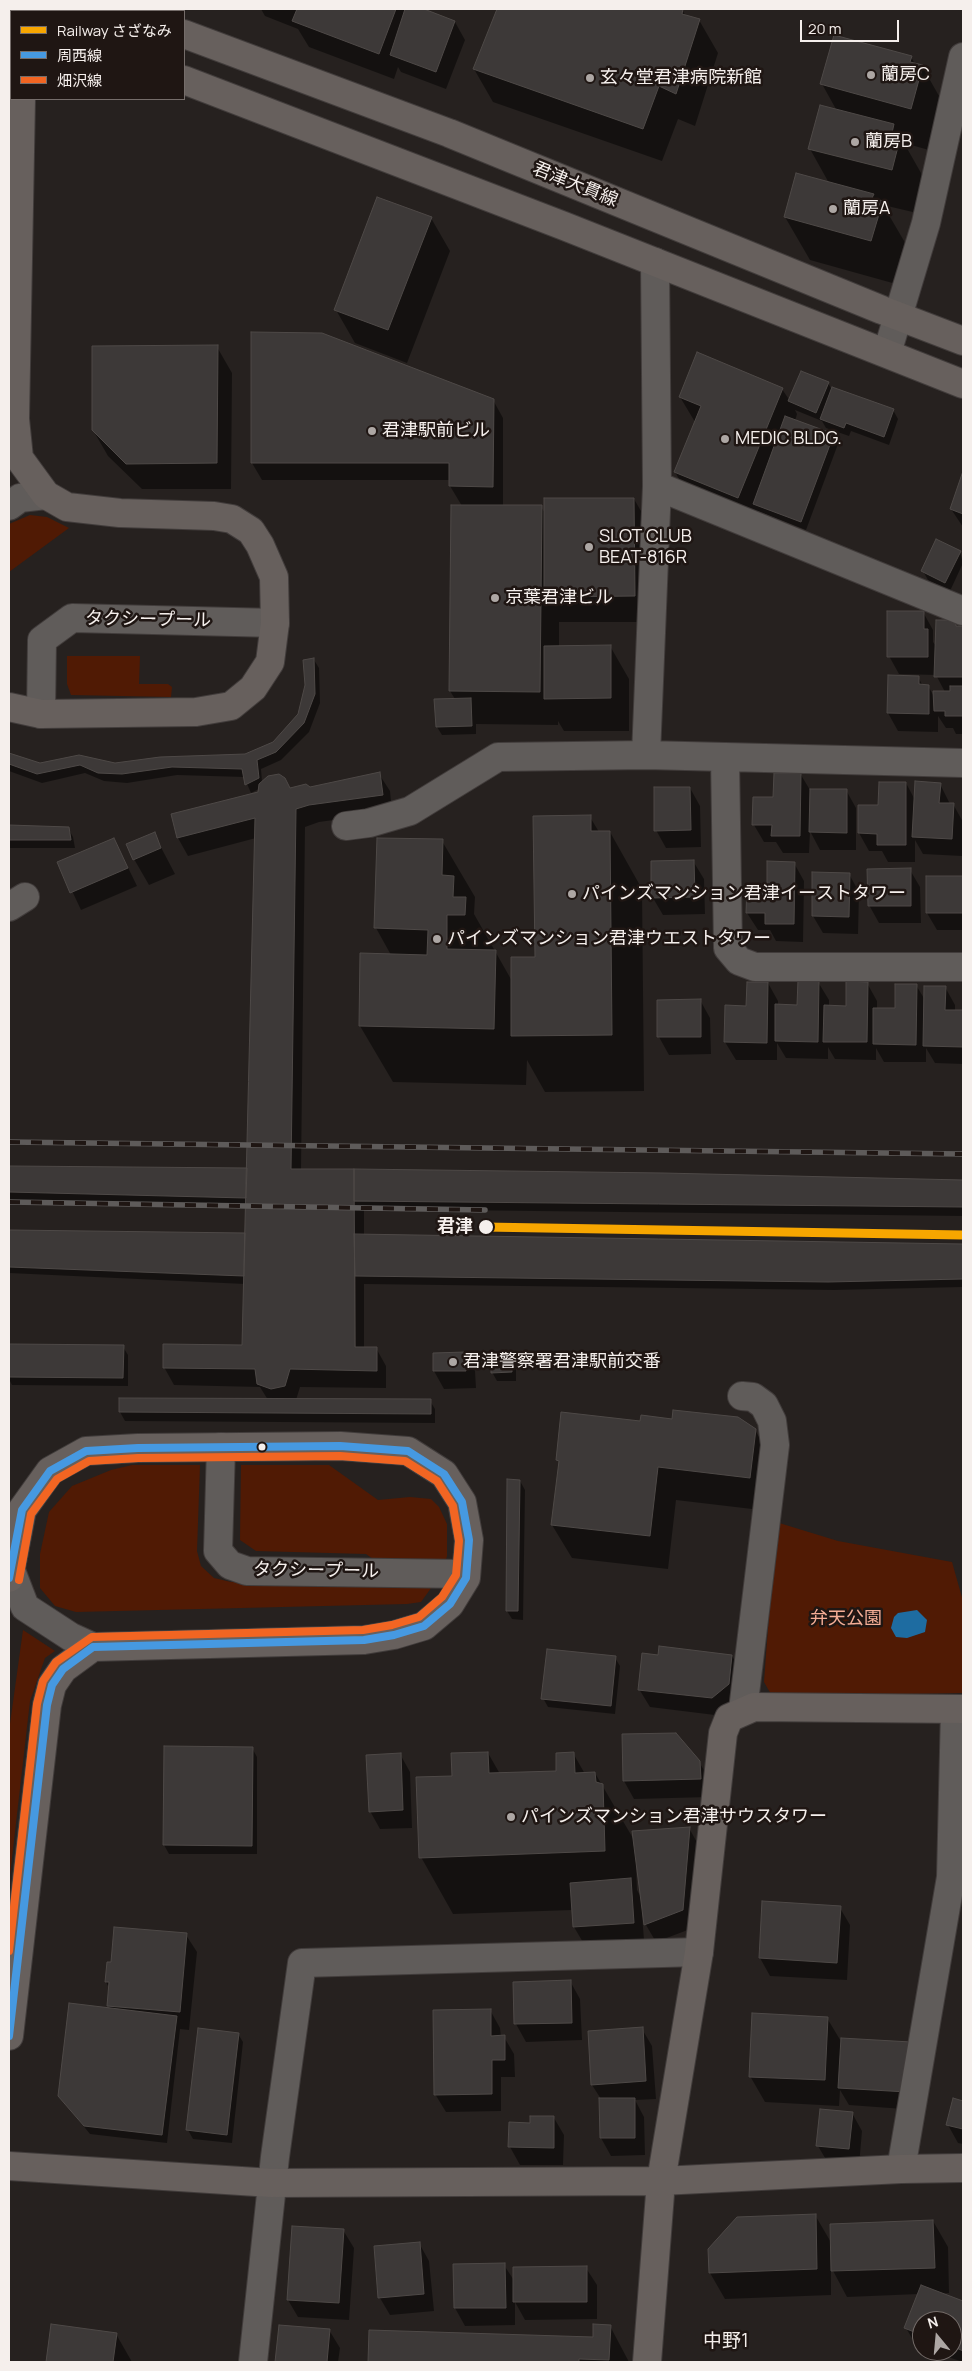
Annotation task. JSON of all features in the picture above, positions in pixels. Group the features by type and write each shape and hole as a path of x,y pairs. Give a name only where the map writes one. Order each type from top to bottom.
{"main road":[{"name":"君津大貫線","path":"185,34 449,133 963,341"},
{"path":"185,80 655,262 963,384"},
{"path":"9,707 41,714 196,712 230,706 253,688 270,662 275,622 274,576 260,545 251,531 232,519 214,516 120,513 67,507 46,495 19,458 15,420 21,100"},
{"path":"9,1573 22,1510 50,1471 86,1451 138,1448 340,1446 408,1451 444,1474 462,1502 470,1540 466,1578 450,1604 424,1626 394,1635 364,1640 93,1647 63,1669 52,1685 47,1705 9,2036"},
{"path":"647,2362 661,2181 699,1952 723,1733 729,1718 743,1710 754,1707 959,1709"},
{"path":"9,2166 272,2183 661,2181 901,2169 963,2168"}],"street":[{"path":"886,353 899,316 926,223 963,57"},
{"path":"646,756 657,486 655,262"},
{"path":"657,486 963,611"},
{"path":"9,506 20,498 46,495"},
{"name":"タクシープール","path":"41,714 42,640 72,618 275,622"},
{"path":"346,826 369,823 410,811 498,757 646,756 963,763"},
{"path":"724,758 728,948 739,961 756,967 963,967"},
{"path":"742,1396 753,1396 764,1405 772,1421 775,1445 743,1710"},
{"name":"タクシープール","path":"221,1447 218,1551 230,1564 247,1571 465,1574"},
{"path":"9,1573 26,1607 71,1637 93,1647"},
{"path":"901,2169 951,1877 959,1709"},
{"path":"253,2362 272,2183 302,1963 699,1952"}],"green space":[{"path":"30,515 47,517 69,528 9,572 9,524"},
{"path":"67,656 140,656 139,684 168,684 172,687 171,697 71,695 67,684"},
{"path":"132,1465 200,1465 197,1551 201,1566 214,1578 231,1582 434,1584 421,1602 407,1604 76,1612 55,1606 40,1588 40,1554 49,1512 72,1486 111,1470"},
{"path":"241,1465 329,1465 378,1500 410,1497 431,1499 439,1507 447,1524 447,1556 443,1569 386,1568 366,1554 256,1551 240,1540"},
{"name":"弁天公園","path":"776,1522 838,1541 952,1562 963,1601 963,1693 772,1696 764,1682"},
{"path":"23,1630 55,1651 45,1658 30,1701 9,1884 9,1731"}],"water":[{"path":"917,1610 927,1620 925,1632 907,1638 896,1637 891,1628 894,1617 898,1613"}],"building":[{"path":"297,9 396,9 379,54 292,21"},
{"path":"405,9 424,9 455,21 436,72 390,55"},
{"name":"玄々堂君津病院新館","path":"497,9 683,9 682,14 700,19 676,94 659,86 643,129 473,69"},
{"name":"蘭房C","path":"834,35 912,56 910,62 923,65 911,109 820,84"},
{"name":"蘭房B","path":"820,105 894,124 892,133 901,135 892,170 808,149"},
{"name":"蘭房A","path":"796,173 874,194 872,198 883,201 871,241 784,217"},
{"path":"377,197 432,217 388,330 334,310"},
{"name":"君津駅前ビル","path":"251,332 322,333 494,399 493,487 449,486 449,463 251,463"},
{"path":"218,345 217,463 126,464 92,430 92,346"},
{"name":"MEDIC BLDG.","path":"697,352 783,388 738,498 674,472 701,406 679,397"},
{"path":"801,371 829,382 816,413 788,401"},
{"path":"832,387 894,409 884,437 846,423 844,428 820,419"},
{"path":"785,416 834,434 801,522 753,504"},
{"path":"963,471 963,514 950,509"},
{"name":"SLOT CLUB BEAT-816R","path":"544,498 634,498 635,596 544,597"},
{"name":"京葉君津ビル","path":"451,505 542,505 540,692 449,691"},
{"path":"936,539 961,551 945,583 921,571"},
{"path":"887,611 924,611 924,629 928,629 928,657 887,657"},
{"path":"936,620 956,620 956,626 963,626 963,677 934,677"},
{"path":"611,645 611,698 544,699 544,646"},
{"path":"314,658 315,694 304,723 276,752 257,760 259,778 245,785 242,769 172,767 122,774 98,773 80,765 37,774 9,764 9,753 40,763 79,755 115,763 160,757 245,754 273,742 298,714 305,685 303,660"},
{"path":"888,675 919,676 919,684 929,685 929,714 887,713"},
{"path":"950,686 963,686 963,716 945,716 945,711 934,711 933,691 950,691"},
{"path":"471,698 472,726 436,727 434,699"},
{"path":"380,772 383,795 309,805 296,809 291,1169 354,1169 355,1347 377,1347 377,1371 290,1369 285,1386 271,1389 257,1384 255,1369 163,1368 163,1344 242,1345 255,818 177,838 171,814 258,792 259,784 268,776 279,774 285,778 290,788 306,784 310,787"},
{"path":"774,773 801,773 800,836 771,836 772,825 752,825 753,797 773,797"},
{"path":"915,781 941,783 939,803 954,803 952,839 912,837"},
{"path":"879,782 906,782 906,845 877,845 877,834 858,833 858,805 878,805"},
{"path":"654,787 690,787 691,830 654,831"},
{"path":"810,789 847,789 847,833 809,832"},
{"name":"パインズマンション君津イーストタワー","path":"591,815 591,831 610,831 612,1035 511,1036 511,957 535,957 533,816"},
{"path":"9,825 69,827 71,840 9,840"},
{"path":"155,832 161,848 133,860 126,844"},
{"path":"114,838 128,868 70,893 57,862"},
{"name":"パインズマンション君津ウエストタワー","path":"377,838 443,839 442,875 454,876 453,897 466,897 465,915 447,915 447,949 496,950 494,1029 359,1026 360,953 427,955 428,930 374,928"},
{"path":"694,860 695,897 651,898 651,861"},
{"path":"767,861 795,862 794,924 765,924 765,913 746,913 747,885 767,885"},
{"path":"911,868 911,906 868,906 867,869"},
{"path":"812,872 850,873 849,917 812,916"},
{"path":"926,876 963,876 963,913 926,913"},
{"path":"798,980 819,981 818,1042 775,1041 775,1004 797,1005"},
{"path":"846,981 868,982 867,1042 823,1042 824,1005 846,1006"},
{"path":"747,982 768,982 767,1043 724,1042 725,1005 746,1006"},
{"path":"895,984 917,984 916,1045 873,1044 873,1008 895,1008"},
{"path":"924,986 946,986 945,1010 963,1010 963,1047 923,1046"},
{"path":"701,999 701,1037 657,1037 657,1000"},
{"path":"9,1166 247,1168 246,1198 9,1192"},
{"path":"354,1169 663,1173 963,1180 963,1207 354,1201"},
{"path":"9,1230 245,1233 244,1276 9,1267"},
{"path":"354,1234 963,1244 963,1279 828,1282 355,1276"},
{"path":"9,1344 124,1345 123,1378 9,1377"},
{"path":"466,1352 466,1371 433,1371 433,1353"},
{"path":"491,1353 512,1354 512,1372 491,1373"},
{"path":"119,1398 431,1399 431,1414 119,1412"},
{"path":"673,1410 738,1417 756,1429 750,1478 658,1467 650,1536 551,1525 559,1461 556,1460 561,1412 640,1421 641,1415 672,1419"},
{"path":"507,1479 520,1480 518,1611 506,1611"},
{"path":"659,1646 732,1655 729,1684 712,1698 638,1690 642,1653 658,1655"},
{"path":"547,1649 616,1656 611,1706 541,1699"},
{"path":"676,1733 700,1761 701,1779 623,1781 622,1734"},
{"path":"164,1746 253,1747 252,1846 163,1845"},
{"name":"パインズマンション君津サウスタワー","path":"488,1752 489,1773 556,1771 556,1753 574,1752 575,1773 595,1772 596,1782 603,1784 605,1851 419,1858 416,1777 452,1776 451,1753"},
{"path":"401,1753 403,1810 369,1812 366,1755"},
{"path":"690,1827 683,1910 644,1925 632,1831"},
{"path":"631,1878 634,1923 573,1927 570,1883"},
{"path":"762,1901 841,1906 837,1963 759,1958"},
{"path":"114,1927 187,1933 180,2012 107,2006 109,1982 105,1982 107,1962 111,1962"},
{"path":"571,1980 572,2023 514,2024 513,1982"},
{"path":"69,2003 177,2016 162,2135 84,2126 58,2096"},
{"path":"491,2009 491,2036 505,2035 505,2060 492,2060 492,2094 434,2095 433,2010"},
{"path":"752,2013 828,2017 825,2080 749,2077"},
{"path":"643,2027 646,2081 591,2085 588,2031"},
{"path":"198,2028 239,2033 227,2135 186,2130"},
{"path":"841,2038 911,2042 907,2092 838,2088"},
{"path":"599,2098 635,2098 635,2138 600,2138"},
{"path":"953,2098 963,2101 963,2129 946,2125"},
{"path":"820,2109 853,2112 849,2149 816,2146"},
{"path":"530,2116 554,2116 554,2148 508,2147 509,2122 530,2123"},
{"path":"816,2214 817,2269 709,2273 708,2249 737,2217"},
{"path":"933,2220 935,2268 831,2271 830,2224"},
{"path":"292,2226 344,2229 339,2303 287,2300"},
{"path":"420,2242 424,2294 378,2298 374,2246"},
{"path":"505,2263 506,2308 454,2308 453,2264"},
{"path":"587,2266 587,2302 513,2302 513,2267"},
{"path":"921,2285 963,2301 963,2351 962,2311 912,2311 912,2331 904,2328"},
{"path":"51,2324 117,2333 113,2362 46,2362"},
{"path":"593,2324 611,2325 609,2360 579,2359 579,2362 368,2362 369,2330 593,2337"},
{"path":"279,2325 330,2329 327,2362 275,2362"}],"railway":[{"path":"9,1142 963,1154"},
{"path":"9,1202 485,1210"}],"rail line":[{"name":"さざなみ","path":"484,1227 963,1235"}],"transit line":[{"name":"周西線","path":"9,1578 22,1510 50,1471 86,1451 138,1448 340,1446 408,1451 444,1474 462,1502 469,1540 466,1578 450,1604 424,1626 394,1635 364,1640 93,1647 63,1669 52,1685 47,1705 9,2036"},
{"name":"畑沢線","path":"9,1951 37,1704 43,1681 56,1662 92,1637 363,1630 392,1625 419,1617 442,1597 456,1575 459,1541 453,1506 437,1481 405,1461 340,1456 138,1458 89,1461 57,1479 31,1514 19,1580"}],"place":[{"name":"蘭房C","path":"871,75"},
{"name":"玄々堂君津病院新館","path":"590,78"},
{"name":"蘭房B","path":"855,142"},
{"name":"蘭房A","path":"833,209"},
{"name":"君津駅前ビル","path":"372,431"},
{"name":"MEDIC BLDG.","path":"725,439"},
{"name":"SLOT CLUB BEAT-816R","path":"589,547"},
{"name":"京葉君津ビル","path":"495,598"},
{"name":"パインズマンション君津イーストタワー","path":"572,894"},
{"name":"パインズマンション君津ウエストタワー","path":"437,939"},
{"name":"君津","path":"486,1227"},
{"name":"君津警察署君津駅前交番","path":"453,1362"},
{"name":"パインズマンション君津サウスタワー","path":"511,1817"}],"district":[{"name":"中野1","path":"726,2342"}]}
